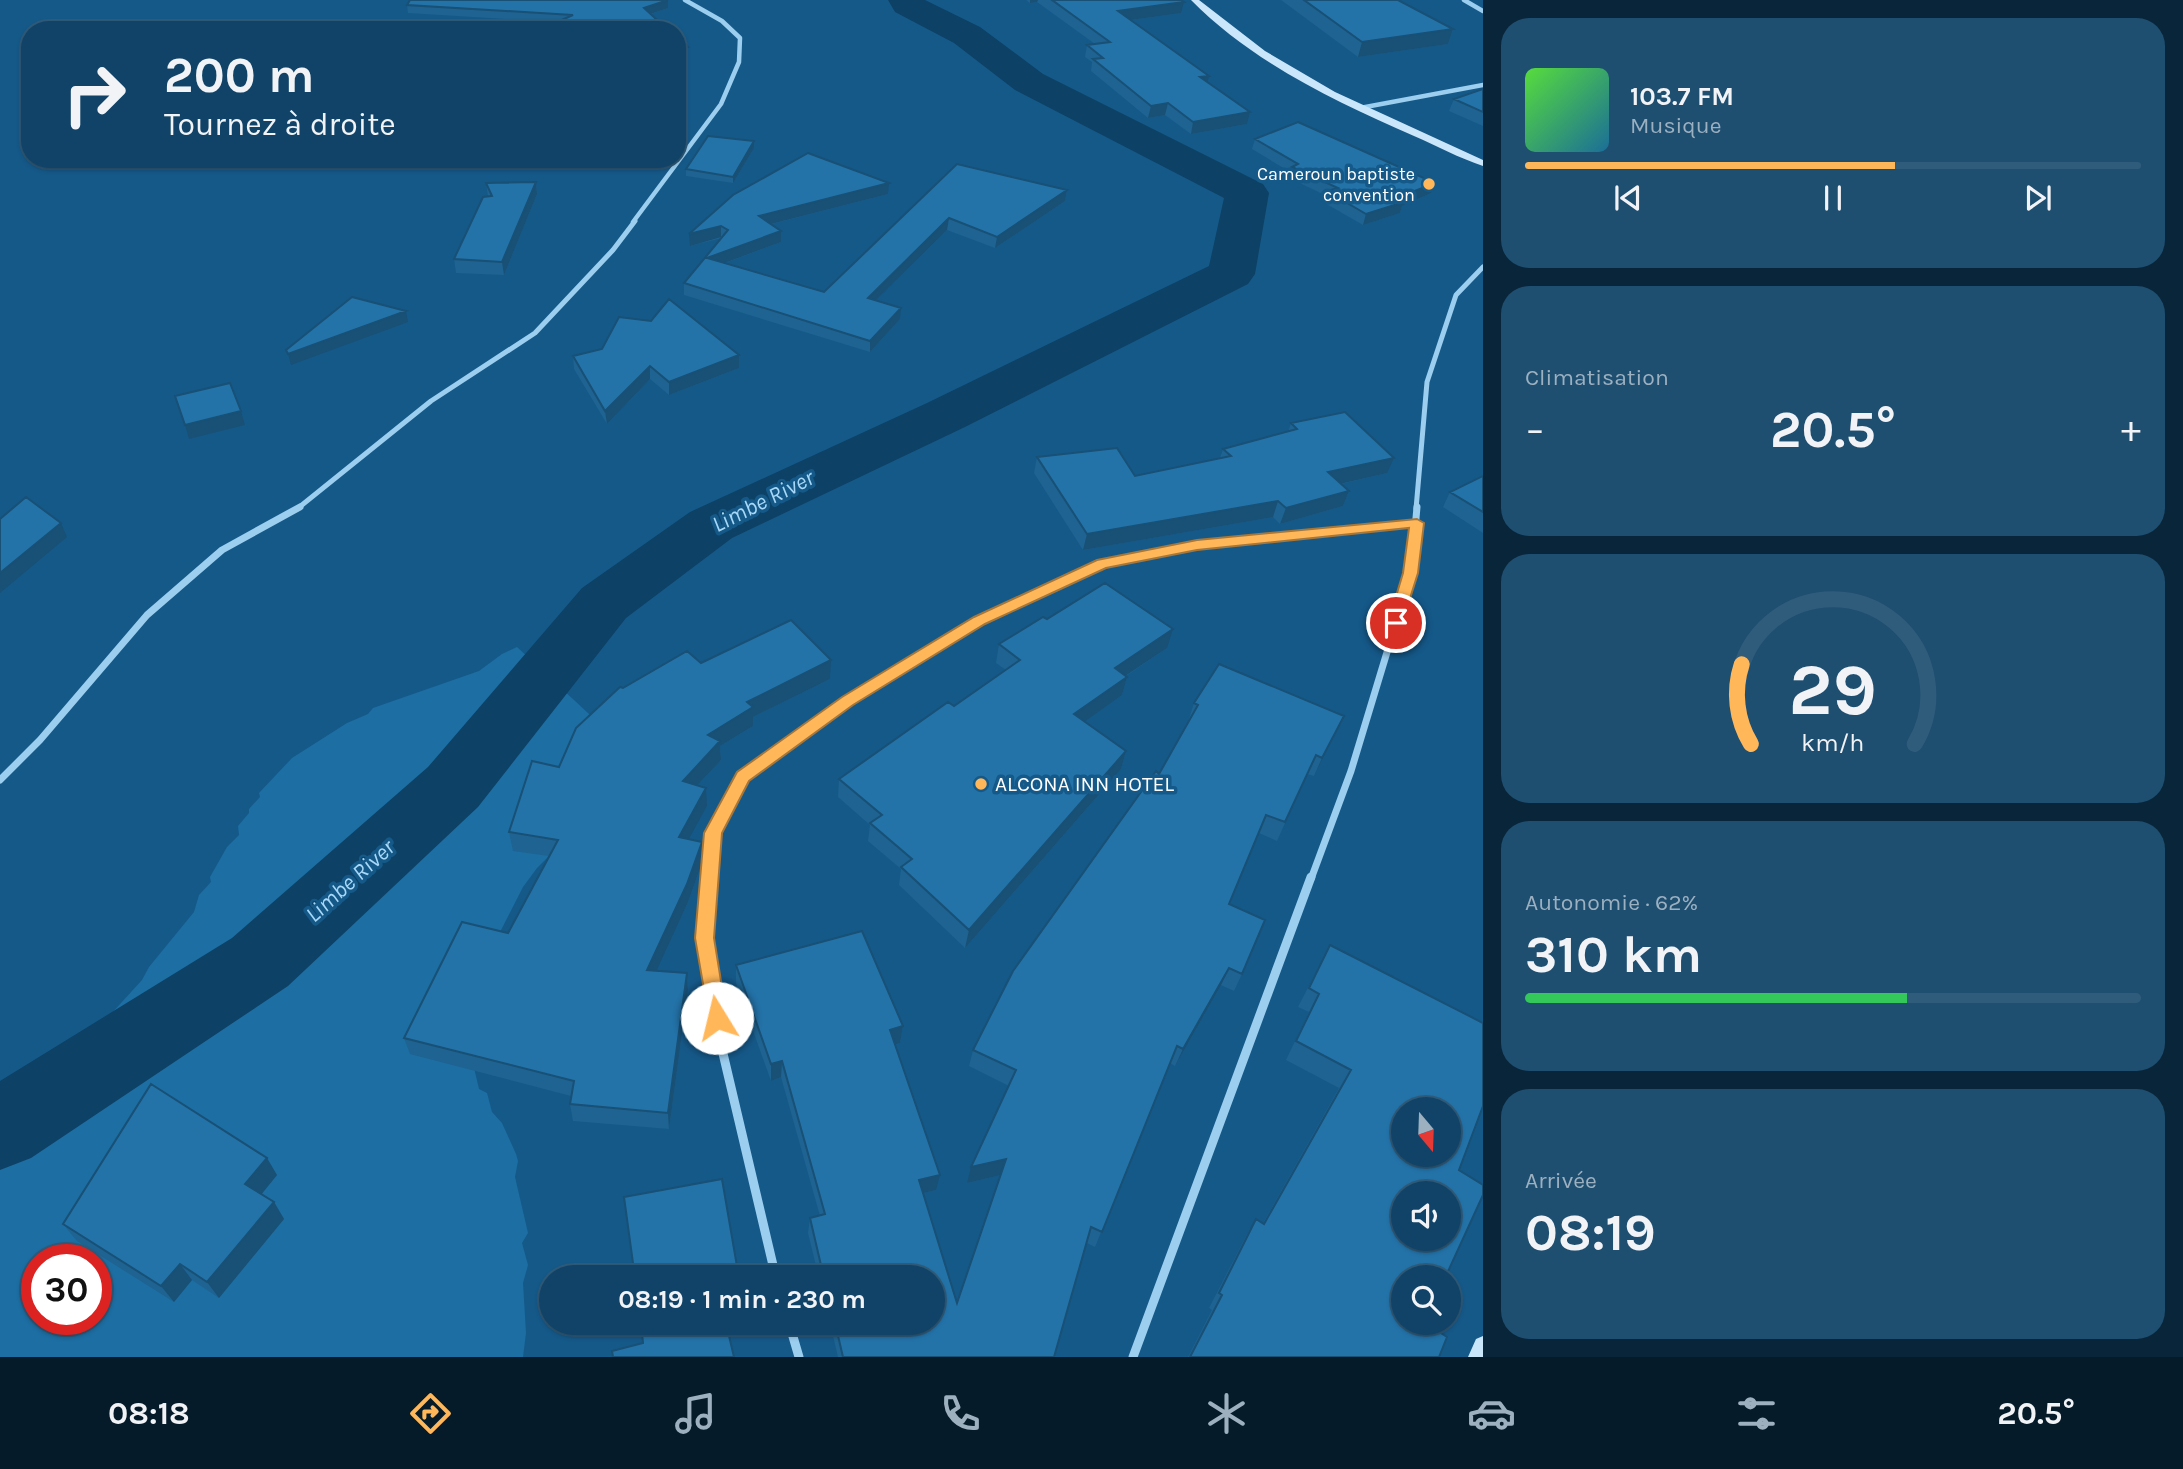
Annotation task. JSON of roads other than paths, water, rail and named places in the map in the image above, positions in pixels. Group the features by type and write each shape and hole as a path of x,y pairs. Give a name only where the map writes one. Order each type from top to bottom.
{"street":[{"path":"685,0 722,21 740,38 739,62 721,104 686,151"},
{"path":"1195,0 1266,57 1357,109 1483,163"},
{"path":"1464,0 1483,11"},
{"path":"1357,109 1483,84"},
{"path":"0,780 40,740 147,615 222,550 307,503 430,401 535,333 613,250 674,168"},
{"path":"1133,1357 1351,771 1411,573 1427,382 1456,295 1483,267"},
{"path":"773,1265 721,1045 704,938 713,833 743,776 847,701 979,621 1103,564 1197,545 1417,523"},
{"path":"793,1335 799,1357"},
{"path":"1478,1357 1483,1346"}],"waterway":[{"name":"Limbe River","path":"0,1129 260,962 453,787 604,603 711,525 946,415 1231,274 1247,193 1029,82 967,35 907,5 906,0"}],"place":[{"name":"Cameroun baptiste convention","path":"1429,184"},
{"name":"ALCONA INN HOTEL","path":"981,784"}]}
